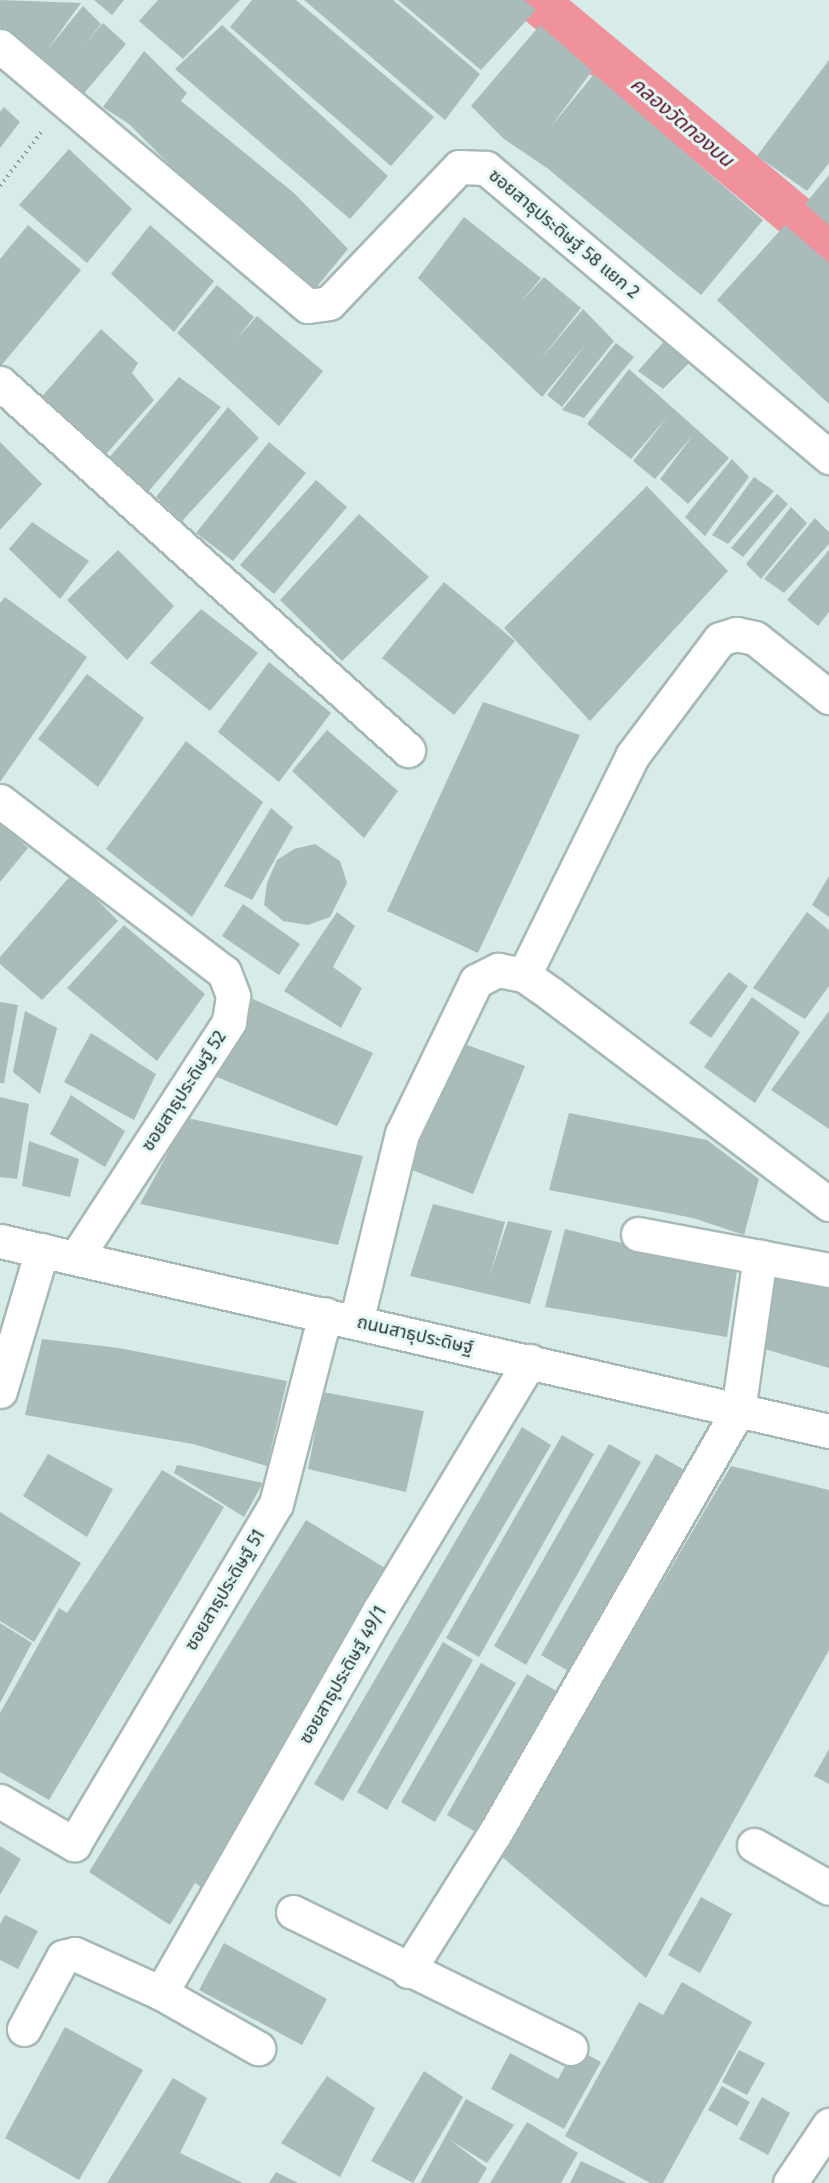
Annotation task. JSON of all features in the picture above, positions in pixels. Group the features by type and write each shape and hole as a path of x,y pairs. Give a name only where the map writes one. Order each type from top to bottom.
{"street":[{"name":"ซอยสาธุประดิษฐ์ 58 แยก 2","path":"0,46 308,306 329,303 459,167 486,168 829,457"},
{"path":"0,383 408,750"},
{"path":"524,975 632,756 720,639 736,634 755,638 829,697"},
{"name":"ซอยสาธุประดิษฐ์ 52","path":"0,801 224,972 233,996 229,1022 76,1258"},
{"path":"356,1322 402,1134 476,981 498,970 524,975 829,1204"},
{"path":"638,1234 829,1270"},
{"name":"ถนนสาธุประดิษฐ์","path":"0,1242 325,1314 829,1431"},
{"path":"0,1391 42,1251"},
{"path":"408,1971 495,1833 738,1411 760,1257"},
{"name":"ซอยสาธุประดิษฐ์ 51","path":"0,1802 74,1844 276,1504 325,1314"},
{"name":"ซอยสาธุประดิษฐ์ 49/1","path":"161,1993 379,1611 530,1361"},
{"path":"754,1845 829,1888"},
{"path":"293,1912 408,1971 571,2048"},
{"path":"24,2029 63,1957 89,1956 161,1993 258,2048"},
{"path":"790,2183 829,2125"}],"path":[{"path":"0,186 65,101"}],"building":[{"path":"0,0 81,3 47,50 83,6 101,24 84,45 103,23 126,44 80,98 0,27"},
{"path":"94,0 124,0 112,15"},
{"path":"158,0 240,0 183,59 139,21"},
{"path":"252,0 296,0 434,117 391,166 230,27"},
{"path":"304,0 393,0 480,74 445,120"},
{"path":"398,0 524,0 536,10 481,70"},
{"path":"222,25 388,176 350,219 175,69"},
{"path":"540,25 592,71 550,128 594,74 763,220 701,295 547,168 504,139 471,106"},
{"path":"144,51 187,93 181,101 294,193 348,249 315,289 189,184 129,124 103,107"},
{"path":"829,60 829,163 807,191 757,156"},
{"path":"4,107 20,122 0,148 0,112"},
{"path":"69,149 132,209 87,263 19,205"},
{"path":"829,175 829,225 805,204"},
{"path":"464,217 541,278 520,303 544,277 581,308 540,360 583,309 614,341 562,407 547,395 586,344 542,397 418,278"},
{"path":"28,225 81,270 0,367 0,259"},
{"path":"150,225 214,281 174,332 111,274"},
{"path":"785,225 829,263 829,404 717,300"},
{"path":"217,285 254,317 236,340 257,316 323,371 279,426 177,333"},
{"path":"101,329 138,363 132,373 154,400 100,461 38,401"},
{"path":"668,337 694,358 663,389 638,371"},
{"path":"616,343 634,357 584,418 562,410"},
{"path":"629,369 729,458 688,504 660,479 693,435 655,479 633,461 668,416 631,459 587,424"},
{"path":"179,377 221,407 148,492 107,460"},
{"path":"228,407 259,438 182,521 156,497"},
{"path":"0,442 42,484 0,530"},
{"path":"269,442 306,473 233,561 196,533"},
{"path":"732,459 749,477 705,536 685,517"},
{"path":"754,477 774,491 728,544 712,535"},
{"path":"316,480 347,507 274,594 240,565"},
{"path":"647,486 728,571 590,721 504,628"},
{"path":"777,494 788,504 743,557 731,548"},
{"path":"791,507 807,523 761,579 746,564"},
{"path":"359,514 429,577 342,661 280,600"},
{"path":"815,518 829,532 829,544 784,593 764,579"},
{"path":"32,522 89,561 60,599 9,549"},
{"path":"118,550 174,606 127,660 67,600"},
{"path":"829,550 829,612 818,626 787,600"},
{"path":"444,582 515,641 454,715 382,658"},
{"path":"5,597 87,657 0,782 0,603"},
{"path":"201,609 258,653 210,711 150,663"},
{"path":"269,662 331,713 279,782 218,732"},
{"path":"87,674 144,718 98,787 38,739"},
{"path":"483,702 580,735 478,953 387,911"},
{"path":"327,730 398,791 364,838 292,771"},
{"path":"186,741 263,802 192,917 106,849"},
{"path":"271,808 293,827 252,900 224,886"},
{"path":"0,822 28,848 0,882"},
{"path":"315,844 340,861 347,883 330,917 308,925 283,921 264,905 267,883 277,860 294,849"},
{"path":"72,874 118,921 42,1000 0,964 0,957"},
{"path":"829,876 829,917 812,905"},
{"path":"243,904 300,944 279,975 222,936"},
{"path":"337,912 355,926 333,967 362,988 341,1028 284,991"},
{"path":"807,912 829,930 829,986 805,1019 753,988"},
{"path":"124,925 205,994 157,1061 67,988"},
{"path":"729,972 748,986 711,1038 689,1023"},
{"path":"752,997 800,1032 755,1103 704,1067"},
{"path":"253,999 373,1053 337,1126 212,1075"},
{"path":"0,1002 18,1005 4,1083 0,1083"},
{"path":"25,1011 57,1028 40,1094 13,1072"},
{"path":"829,1011 829,1129 771,1090"},
{"path":"91,1033 156,1074 134,1120 64,1082"},
{"path":"456,1041 525,1066 473,1194 402,1166"},
{"path":"71,1095 125,1131 105,1167 50,1134"},
{"path":"0,1097 29,1104 17,1179 0,1177"},
{"path":"569,1113 707,1140 759,1179 744,1235 693,1218 549,1190"},
{"path":"187,1118 363,1156 338,1245 140,1204"},
{"path":"29,1141 79,1159 70,1197 22,1186"},
{"path":"433,1204 505,1222 490,1275 508,1221 552,1231 530,1304 410,1276"},
{"path":"565,1229 662,1253 738,1264 727,1337 545,1307"},
{"path":"773,1275 829,1286 829,1368 754,1346"},
{"path":"42,1339 119,1348 287,1381 267,1466 193,1444 25,1415"},
{"path":"323,1392 424,1411 406,1492 308,1469"},
{"path":"522,1427 551,1445 343,1801 314,1784"},
{"path":"562,1435 594,1454 479,1657 446,1638"},
{"path":"609,1444 641,1462 526,1665 494,1646"},
{"path":"48,1454 113,1489 87,1537 23,1496"},
{"path":"656,1454 690,1473 575,1675 541,1655"},
{"path":"177,1465 263,1483 244,1517 174,1473"},
{"path":"731,1466 829,1490 829,1650 646,1978 501,1856"},
{"path":"162,1470 224,1507 49,1800 0,1772 0,1713 59,1608 67,1613"},
{"path":"0,1512 81,1563 34,1642 0,1621"},
{"path":"306,1520 385,1568 205,1890 195,1883 170,1925 89,1872"},
{"path":"0,1623 32,1643 0,1703"},
{"path":"443,1642 473,1660 387,1810 357,1792"},
{"path":"481,1663 516,1683 435,1822 401,1802"},
{"path":"527,1674 560,1693 479,1834 447,1815"},
{"path":"829,1749 829,1784 814,1776"},
{"path":"0,1846 21,1859 0,1895"},
{"path":"701,1897 732,1914 700,1973 668,1955"},
{"path":"5,1915 38,1931 18,1969 0,1960 0,1924"},
{"path":"224,1943 327,1999 302,2045 199,1990"},
{"path":"682,1982 752,2022 663,2183 650,2183 565,2136 639,2002 663,2015"},
{"path":"65,2027 143,2070 79,2180 5,2138"},
{"path":"575,2048 601,2062 564,2129 491,2089 510,2053 558,2079"},
{"path":"739,2050 765,2063 747,2095 722,2082"},
{"path":"424,2071 463,2097 413,2183 371,2161"},
{"path":"327,2076 375,2108 340,2177 281,2143"},
{"path":"173,2078 207,2098 180,2153 243,2183 107,2183"},
{"path":"722,2086 750,2102 737,2126 708,2110"},
{"path":"762,2097 790,2113 768,2155 739,2139"},
{"path":"466,2099 514,2125 487,2163 450,2140 487,2168 478,2183 420,2183"},
{"path":"527,2122 578,2153 561,2183 490,2183"},
{"path":"581,2161 627,2183 570,2183"},
{"path":"276,2172 298,2183 269,2183"}],"waterway":[{"name":"คลองวัดทองบน","path":"535,0 829,244"}]}
